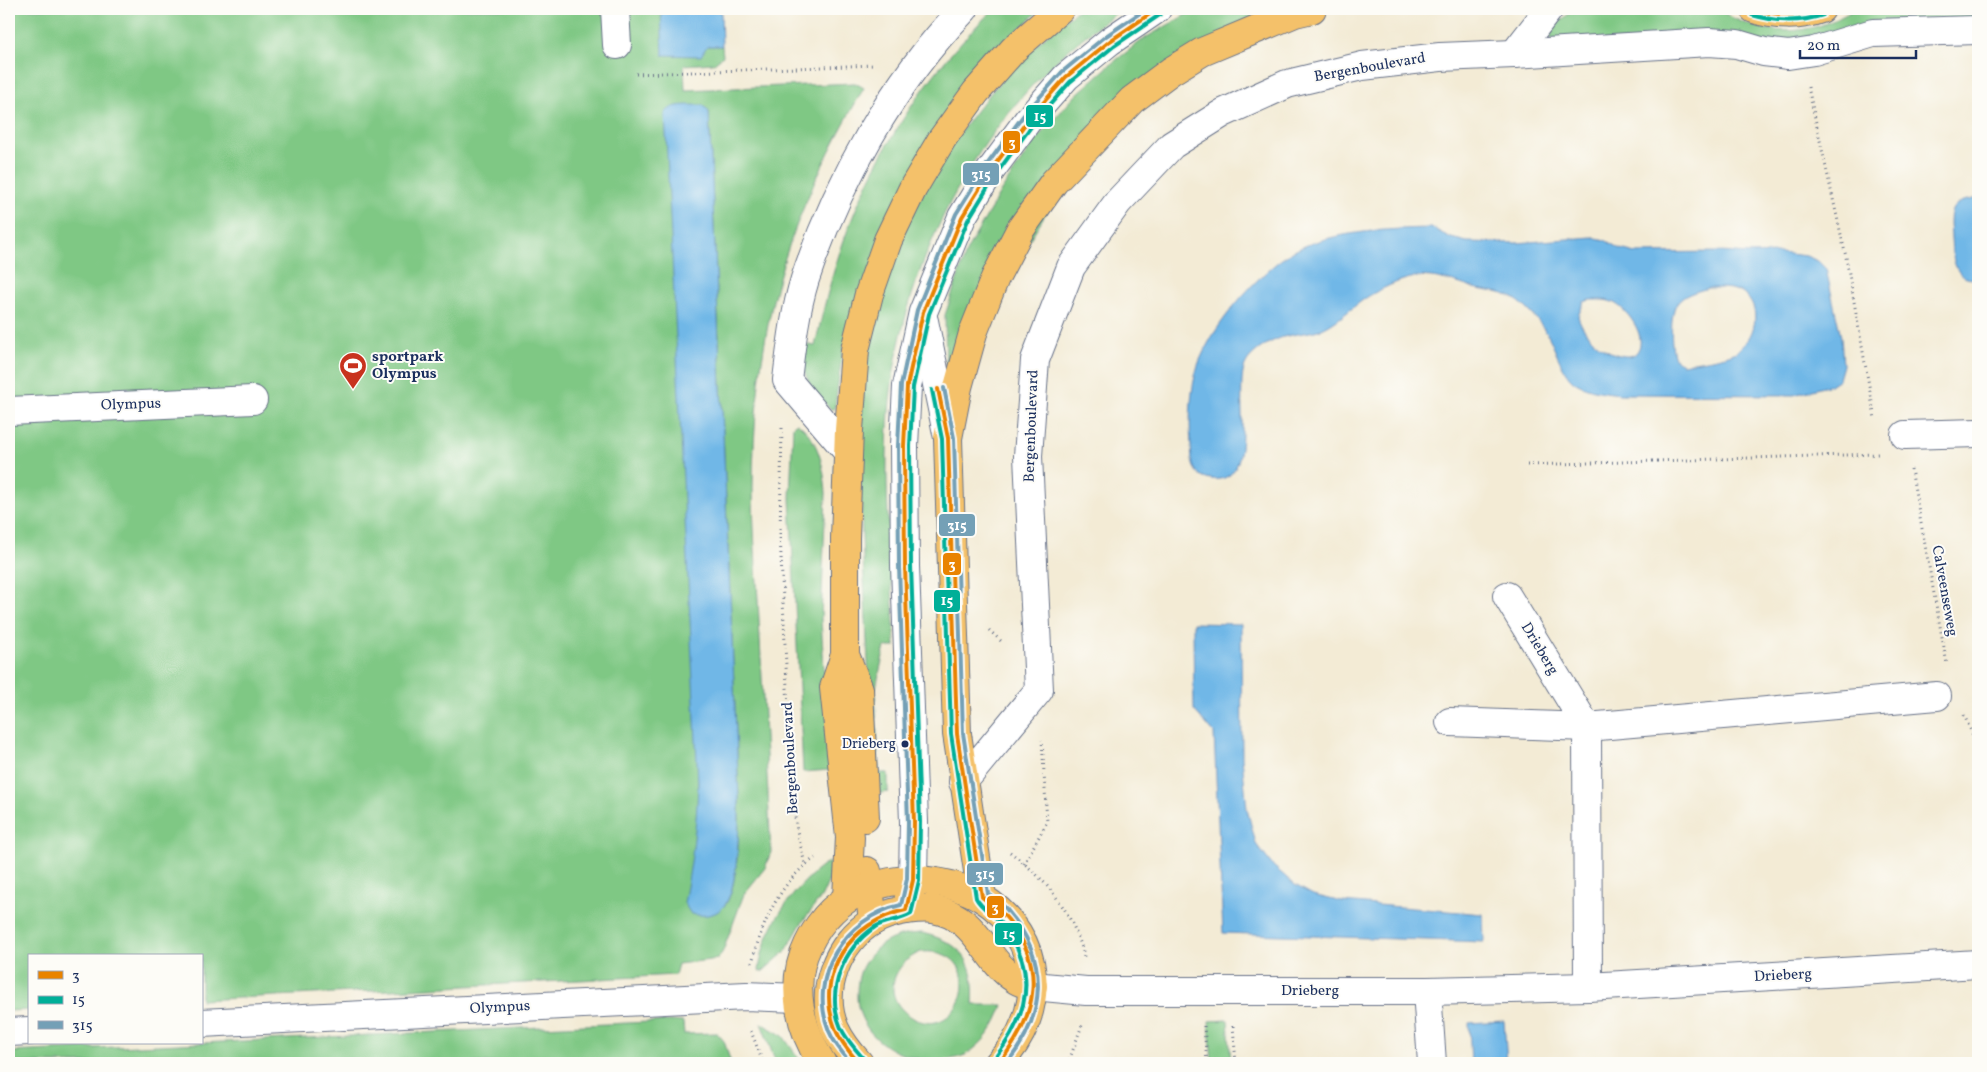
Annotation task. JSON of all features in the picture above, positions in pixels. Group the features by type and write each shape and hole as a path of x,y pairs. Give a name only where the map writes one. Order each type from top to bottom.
{"main road":[{"path":"873,921 858,893 859,689 845,655 848,452 855,350 869,294 888,240 912,188 942,139 976,92 1014,49 1060,9"},
{"path":"982,897 963,782 958,734 948,438 958,387 973,333 994,278 1020,230 1054,182 1132,100 1171,71 1210,48 1277,20 1312,9"},
{"path":"1754,9 1764,13 1789,15 1821,9"},
{"path":"906,910 913,880"},
{"path":"822,1063 810,1045 798,998 804,952 814,931 829,912 858,893 891,882 913,880 935,881 982,897 1002,914 1022,940 1032,966 1031,1008 1026,1025 1010,1051 999,1063"},
{"path":"860,1063 846,1048 834,1027 829,1003 831,979 839,956 853,936 873,921 889,914 906,910 933,909 951,914 970,927 1005,972 1016,980 1033,986"},
{"path":"798,998 829,1003"}],"street":[{"path":"616,9 617,45"},
{"path":"848,452 787,380 805,281 825,225 851,167 894,98 926,52 964,9"},
{"path":"913,880 914,822 905,566 904,446 907,386 923,312 962,217 990,170 1028,120 1066,78 1110,41 1157,9"},
{"path":"1514,54 1549,9"},
{"name":"Bergenboulevard","path":"1039,690 1028,456 1035,360 1071,267 1118,202 1172,145 1223,112 1287,84 1362,66 1440,57 1723,42 1738,44 1764,52 1788,55 1801,54 1873,34 1978,30"},
{"path":"923,312 948,438"},
{"name":"Olympus","path":"9,411 254,400"},
{"path":"1904,435 1978,433"},
{"name":"Drieberg","path":"1508,596 1586,727"},
{"path":"963,782 1039,690"},
{"path":"1450,722 1586,727 1937,696"},
{"path":"1586,727 1588,987"},
{"name":"Drieberg","path":"1033,986 1086,991 1427,991 1588,987 1978,964"},
{"path":"1427,991 1432,1063"},
{"name":"Olympus","path":"202,1023 746,996 798,998"},
{"path":"9,1032 28,1031"}],"path":[{"path":"617,45 621,61 631,74 918,64"},
{"path":"1801,54 1846,257 1876,424"},
{"name":"Bergenboulevard","path":"787,380 782,430 780,534 792,797 797,832 805,864"},
{"path":"1527,466 1881,454 1904,435"},
{"name":"Calveenseweg","path":"1904,435 1948,671"},
{"path":"1024,864 1047,822 1039,690"},
{"path":"1961,709 1978,746"}],"green space":[{"name":"sportpark Olympus","path":"9,9 681,9 707,46 722,46 723,56 714,63 684,65 685,90 855,83 864,88 823,165 799,218 780,273 764,348 756,418 753,503 771,852 765,868 744,894 723,951 718,959 678,964 675,975 202,1000 202,954 28,954 28,1010 9,1011","holes":["703,105 709,112 739,799 738,851 732,890 727,902 715,913 693,858 698,782 686,106"]},
{"path":"994,9 1041,9 1006,41 843,348 835,406 834,409 831,409 817,395 808,380 803,363 803,344 815,346 835,269 855,211 886,147 925,87 946,59"},
{"path":"1079,9 1123,9 1077,43 1035,82 998,127 966,174 939,226 917,279 901,335 891,391 887,455 888,519 895,647 885,647 875,692 879,773 888,773 888,792 875,794 862,536 861,466 865,357 878,303 894,254 916,207 941,161 971,118 1004,78 1040,41"},
{"path":"1196,9 1295,9 1118,97 950,368 946,369 945,315 967,250 1001,191 1036,139 1077,94 1111,64 1145,38"},
{"path":"1574,9 1717,9 1734,19 1752,25 1786,31 1820,25 1838,19 1855,9 1978,9 1978,19 1792,43 1552,40 1550,36 1556,25"},
{"path":"797,423 811,437 819,454 826,493 821,619 830,770 803,772 790,498 793,426"},
{"path":"828,862 832,866 829,880 822,896 801,924 786,951 762,972 759,971 767,939 782,909 803,883"},
{"path":"922,933 936,937 957,949 964,957 972,977 973,1005 1003,1005 997,1020 984,1040 965,1055 948,1059 930,1060 912,1057 895,1051 880,1042 869,1030 860,1015 857,988 862,968 869,956 881,945 896,937","holes":["921,952 944,955 957,965 963,980 961,996 954,1011 941,1020 925,1022 906,1013 898,1005 894,996 894,979 904,963"]},
{"path":"1228,1020 1231,1063 1212,1063 1209,1021"},
{"path":"670,1021 683,1022 684,1034 717,1033 724,1041 731,1063 9,1063 9,1052"},
{"path":"761,1023 783,1036 802,1063 776,1063"}],"water":[{"path":"661,9 721,9 722,46 707,46 701,56 663,55"},
{"path":"703,105 709,112 739,799 737,856 732,887 728,899 720,910 716,913 704,915 691,914 684,903 694,842 698,782 665,114 676,106"},
{"path":"1978,198 1978,278 1970,279 1964,277 1956,267 1951,245 1950,216 1953,208 1958,203"},
{"path":"1432,228 1451,238 1467,242 1517,243 1592,237 1605,240 1620,249 1636,253 1780,253 1806,256 1818,261 1826,269 1841,337 1843,365 1839,379 1830,385 1794,395 1620,394 1603,392 1581,386 1571,379 1543,328 1528,310 1515,299 1503,294 1441,279 1430,277 1411,278 1389,285 1369,296 1322,329 1282,337 1270,342 1249,358 1243,376 1242,433 1236,467 1226,477 1211,479 1200,475 1192,462 1190,435 1190,415 1195,375 1204,350 1213,335 1234,305 1247,291 1286,256 1318,241 1356,233","holes":["1708,288 1734,290 1742,293 1749,299 1755,315 1752,332 1743,346 1736,352 1718,358 1683,364 1676,360 1674,355 1672,341 1674,310 1679,301 1686,296","1590,300 1610,301 1621,308 1631,319 1639,333 1640,341 1634,355 1625,356 1610,352 1596,342 1585,330 1578,316 1584,302"]},
{"path":"1193,623 1241,624 1242,758 1247,809 1256,844 1272,865 1295,885 1313,895 1342,902 1483,914 1484,942 1223,933 1214,733 1194,710"},
{"path":"1504,1021 1507,1063 1471,1063 1469,1023"}],"transit line":[{"name":"315","path":"851,1063 831,1035 823,1010 823,990 827,970 836,952 848,936 863,922 881,912 901,905 907,879 908,822 899,566 898,446 901,385 917,310 956,214 986,166 1023,116 1062,72 1106,36 1146,9"},
{"name":"3","path":"859,1063 842,1042 835,1028 830,1008 830,988 834,970 842,953 854,938 869,925 886,916 906,910 913,880 914,822 905,566 904,446 907,386 923,312 962,217 991,170 1028,120 1066,77 1110,41 1157,9"},
{"name":"3","path":"1754,9 1788,14 1821,9"},
{"name":"15","path":"864,1059 845,1036 837,1014 835,1000 840,972 854,947 875,927 911,914 919,881 920,822 911,566 910,446 913,387 929,314 968,220 996,174 1033,124 1070,82 1114,46 1161,14"},
{"name":"15","path":"1752,15 1788,21 1823,15"},
{"name":"315","path":"944,388 954,438 963,733 988,894 1006,909 1022,930 1031,949 1038,987 1036,1007 1030,1026 1020,1045 1007,1063"},
{"name":"3","path":"938,389 948,438 957,734 982,897 1001,912 1017,932 1027,951 1032,970 1029,1008 1022,1027 999,1063"},
{"name":"15","path":"932,390 942,439 951,734 976,898 981,905 1000,921 1014,942 1022,959 1025,976 1022,1010 1006,1043 994,1059"}],"place":[{"name":"sportpark Olympus","path":"353,390"},
{"name":"Drieberg","path":"905,744"}]}
